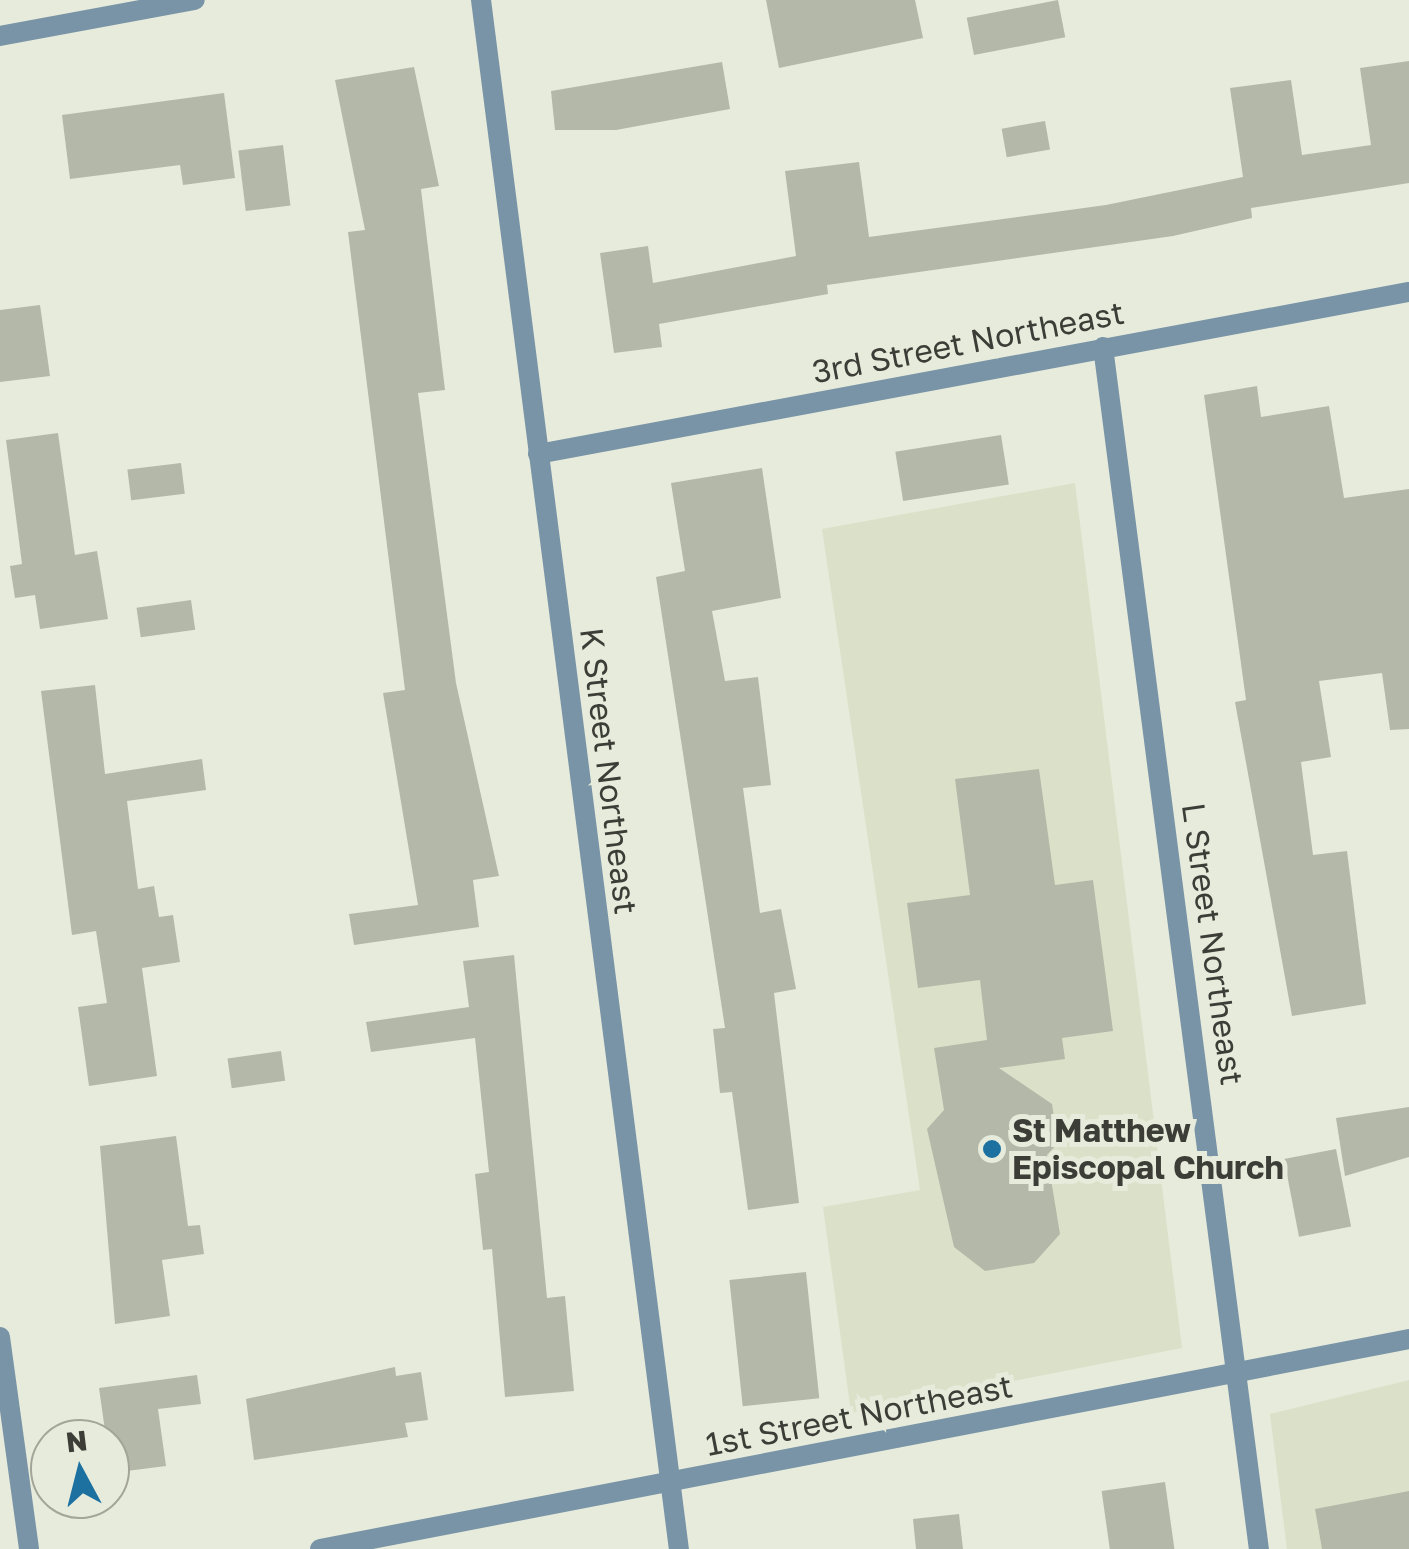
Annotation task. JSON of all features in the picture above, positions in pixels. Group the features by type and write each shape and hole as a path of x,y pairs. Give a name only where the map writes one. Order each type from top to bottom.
{"street":[{"path":"0,36 195,0"},
{"name":"K Street Northeast","path":"481,0 679,1549"},
{"name":"3rd Street Northeast","path":"538,454 1409,292"},
{"name":"L Street Northeast","path":"1103,347 1240,1371 1258,1549"},
{"path":"0,1337 29,1549"},
{"name":"1st Street Northeast","path":"320,1549 1409,1339"}],"shaded area":[{"path":"1075,483 1182,1348 851,1413 823,1207 920,1190 822,529"},
{"path":"1409,1380 1409,1549 1287,1549 1270,1414"}],"building":[{"path":"766,0 915,0 923,38 779,68"},
{"path":"1058,0 1065,37 974,55 967,18"},
{"path":"1409,61 1409,183 1251,208 1252,218 1173,236 827,285 828,294 659,324 662,347 614,353 600,253 648,246 653,283 796,256 785,171 859,162 869,237 1106,205 1243,177 1230,88 1291,80 1302,155 1371,145 1360,68"},
{"path":"722,62 730,109 616,130 555,130 551,91"},
{"path":"414,67 439,186 421,189 445,390 418,393 456,683 499,876 473,880 479,927 354,945 349,914 418,905 383,693 405,690 348,232 365,230 335,80"},
{"path":"224,93 235,178 183,185 180,165 70,179 62,115"},
{"path":"1045,121 1050,150 1007,157 1002,129"},
{"path":"283,145 290,206 246,211 238,150"},
{"path":"40,305 50,376 0,382 0,310"},
{"path":"1257,386 1261,417 1329,406 1344,498 1409,489 1409,729 1390,730 1382,673 1319,681 1331,757 1301,762 1313,855 1347,851 1366,1004 1292,1016 1235,702 1246,700 1204,395"},
{"path":"58,433 75,555 97,551 108,619 40,629 35,595 15,598 10,566 22,564 6,440"},
{"path":"1001,435 1009,484 903,501 895,452"},
{"path":"181,463 185,494 131,500 127,470"},
{"path":"762,468 781,598 712,611 725,681 758,677 771,785 743,788 760,913 781,909 796,989 774,993 799,1203 748,1210 732,1092 720,1093 713,1029 725,1028 656,577 685,571 671,483"},
{"path":"191,600 195,630 141,637 137,608"},
{"path":"95,685 105,774 202,759 206,790 127,801 138,889 154,886 159,917 173,915 180,962 142,968 157,1076 89,1086 78,1007 107,1003 96,931 72,935 41,691"},
{"path":"1039,769 1055,885 1093,880 1113,1031 1062,1038 1065,1059 999,1068 1052,1104 1058,1143 1047,1155 1060,1234 1034,1263 985,1271 954,1247 927,1129 944,1110 934,1048 987,1040 980,980 918,988 907,903 970,895 955,779"},
{"path":"514,955 547,1298 565,1296 574,1391 505,1397 492,1249 483,1250 475,1174 489,1172 475,1038 371,1052 366,1022 469,1007 463,961"},
{"path":"281,1051 285,1081 232,1088 228,1059"},
{"path":"1409,1107 1409,1157 1345,1176 1336,1118"},
{"path":"176,1136 188,1226 200,1225 204,1254 162,1260 170,1316 115,1324 100,1146"},
{"path":"1336,1149 1351,1227 1299,1237 1284,1159"},
{"path":"806,1272 819,1398 743,1406 729,1280"},
{"path":"395,1367 396,1376 421,1372 428,1420 405,1423 408,1437 254,1460 246,1399"},
{"path":"197,1375 201,1404 158,1409 166,1466 130,1471 130,1419 103,1419 99,1388"},
{"path":"1165,1482 1174,1549 1110,1549 1102,1491"},
{"path":"1409,1491 1409,1549 1322,1549 1315,1509"},
{"path":"959,1514 963,1549 916,1549 913,1519"}],"place":[{"name":"St Matthew Episcopal Church","path":"992,1149"}]}
